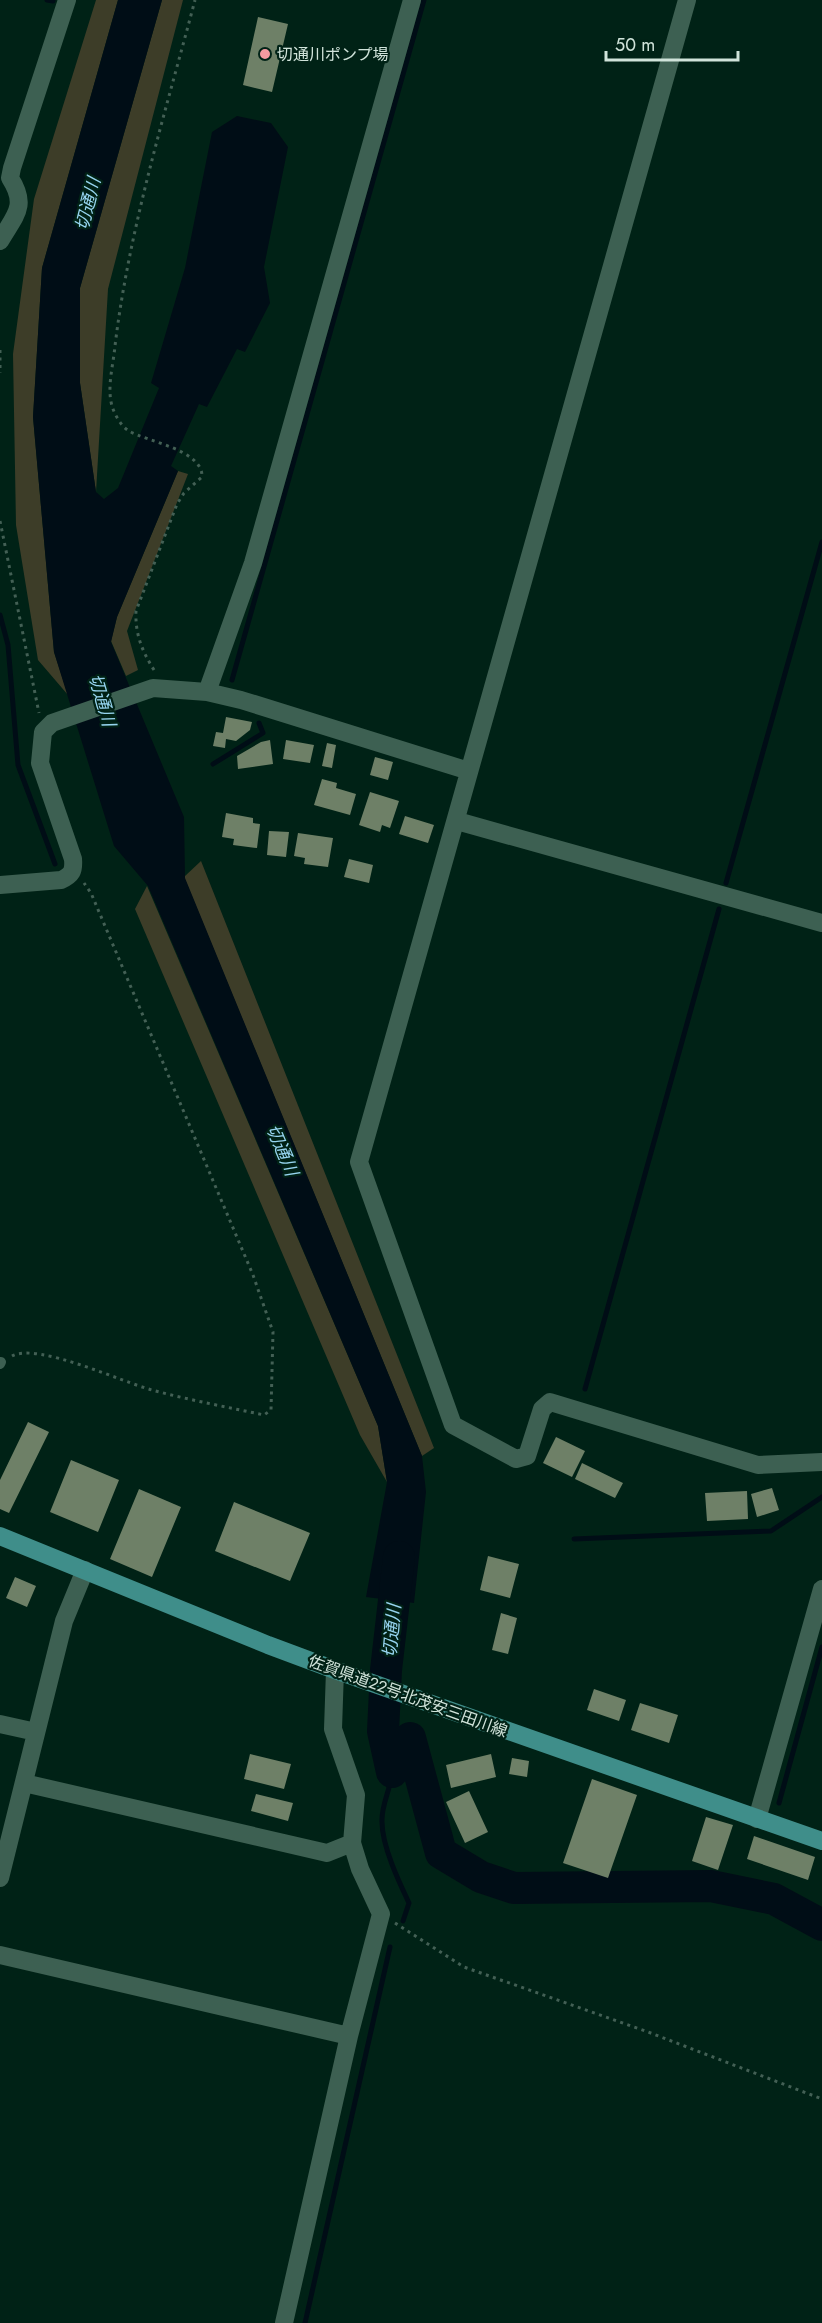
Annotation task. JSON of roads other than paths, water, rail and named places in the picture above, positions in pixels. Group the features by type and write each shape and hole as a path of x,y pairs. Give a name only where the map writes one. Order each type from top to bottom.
{"main road":[{"name":"佐賀県道22号北茂安三田川線","path":"0,1536 340,1672 822,1841"}],"street":[{"path":"0,241 18,209 20,193 5,177 67,0"},
{"path":"207,692 253,563 412,0"},
{"path":"687,0 359,1162 453,1425 516,1459 527,1456 542,1409 550,1402 758,1465 822,1462"},
{"path":"0,885 61,880 69,877 74,870 73,859 40,763 47,728 159,688 207,692 242,700 469,771"},
{"path":"457,821 822,923"},
{"path":"0,1878 64,1621 85,1570"},
{"path":"757,1819 822,1588"},
{"path":"284,2323 349,2036 381,1914 360,1869 352,1844 356,1795 333,1729 340,1672"},
{"path":"0,1724 36,1732"},
{"path":"24,1783 327,1853 352,1844"},
{"path":"0,1955 349,2036"}],"water":[{"path":"118,0 162,0 80,288 80,383 96,492 104,499 118,488 159,388 151,383 185,268 212,132 237,116 271,123 288,147 264,267 270,303 245,352 237,349 207,407 199,404 171,466 178,471 117,617 111,642 184,817 185,878 422,1456 426,1492 414,1603 366,1597 387,1482 378,1426 148,886 114,846 54,652 33,417 42,268"}],"waterway":[{"path":"47,0 53,1"},
{"path":"232,680 424,0"},
{"path":"726,883 822,542"},
{"path":"0,615 8,645 18,765 55,864"},
{"path":"213,764 263,733 259,723"},
{"path":"585,1389 719,909"},
{"path":"574,1539 771,1531 822,1497"},
{"name":"切通川","path":"399,1557 386,1670 383,1731 392,1772 410,1738 441,1853 481,1877 514,1888 711,1886 774,1899 822,1925"},
{"path":"779,1803 822,1647"},
{"path":"392,1772 382,1822 388,1853 409,1903 403,1921"},
{"path":"305,2323 390,1947"}],"place":[{"name":"切通川ポンプ場","path":"265,54"}]}
